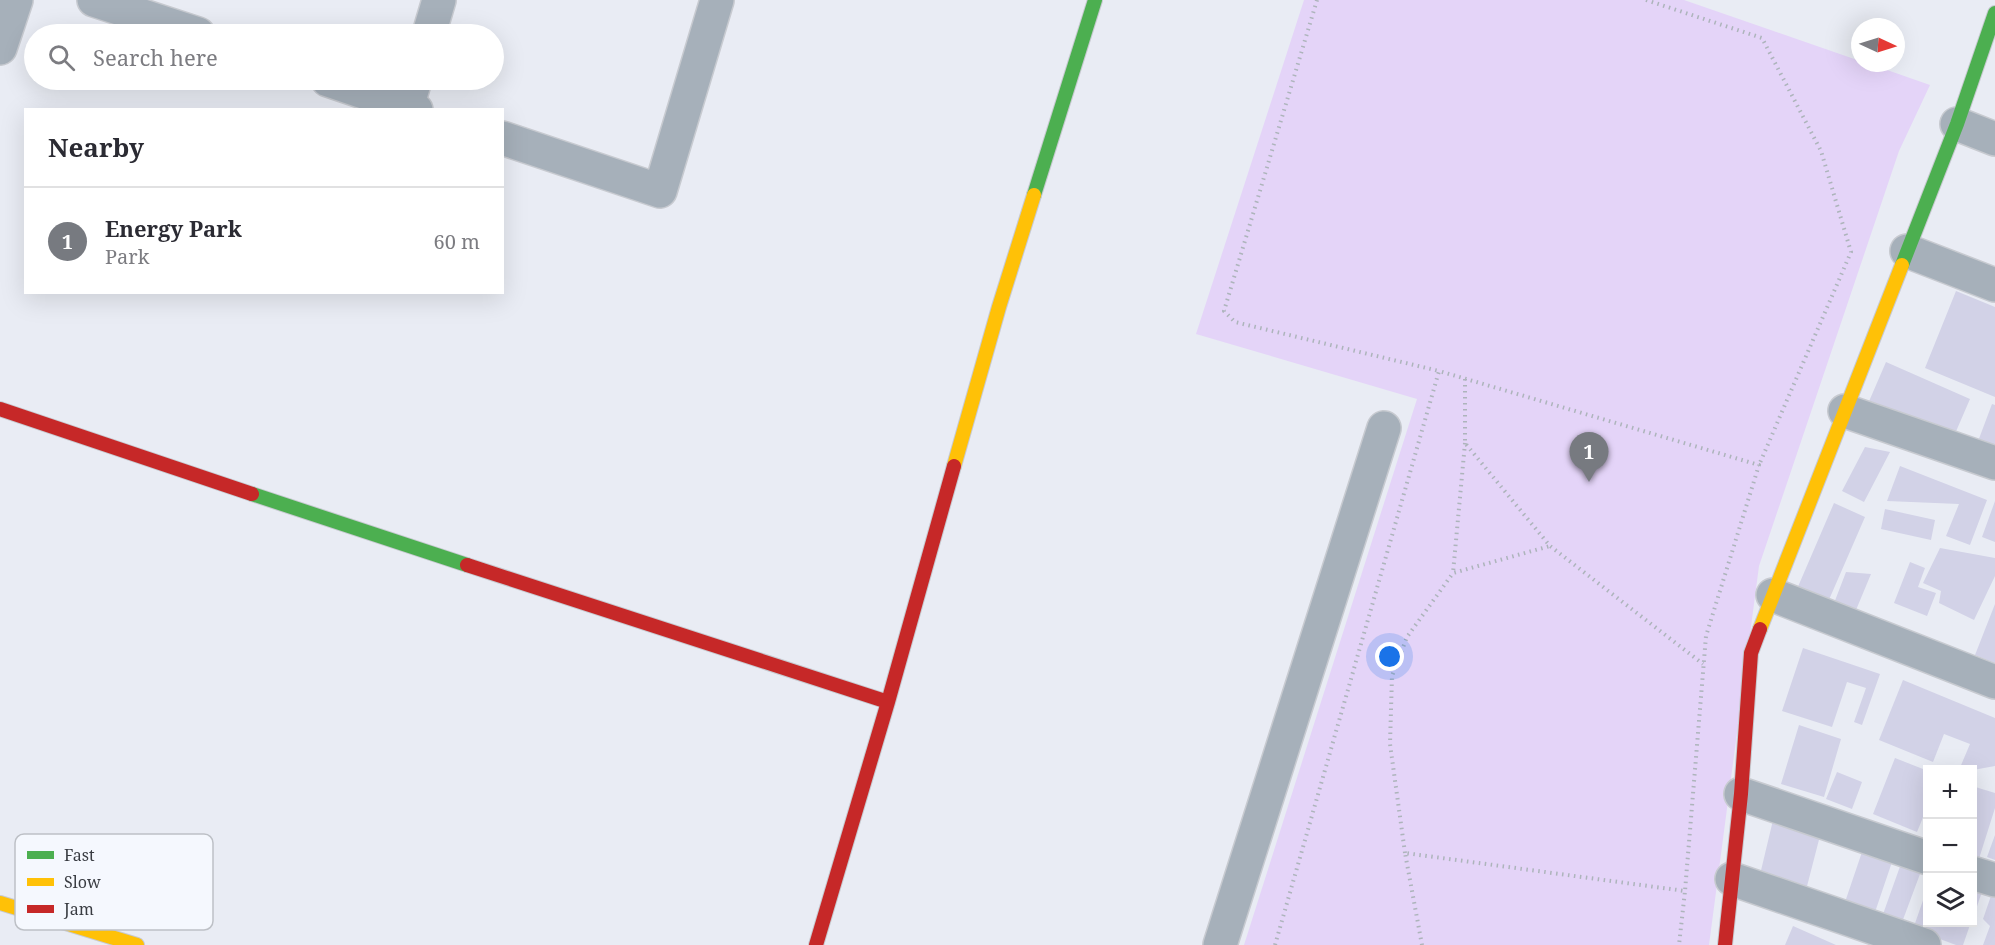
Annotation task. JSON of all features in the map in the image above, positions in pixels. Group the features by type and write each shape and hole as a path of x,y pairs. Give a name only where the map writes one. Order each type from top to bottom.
{"street":[{"path":"0,48 16,0"},
{"path":"432,24 439,0"},
{"path":"504,139 660,191 717,0"},
{"path":"816,945 888,702 999,307 1095,0"},
{"path":"110,2 170,24"},
{"path":"1725,945 1741,794 1751,653 1957,124 1995,13"},
{"path":"373,90 413,99"},
{"path":"1957,124 1995,139"},
{"path":"1907,251 1995,285"},
{"path":"0,409 401,544 888,702"},
{"path":"1845,411 1995,463"},
{"path":"1220,945 1384,428"},
{"path":"1773,595 1995,682"},
{"path":"1741,794 1923,856"},
{"path":"1977,875 1995,880"},
{"path":"1732,879 1924,945"},
{"path":"0,903 15,908"},
{"path":"88,930 137,945"}],"path":[{"path":"1317,0 1224,311 1236,322 1439,371 1759,465"},
{"path":"1646,0 1762,38 1821,151 1851,252 1759,465 1706,636 1679,945"},
{"path":"1275,945 1439,371"},
{"path":"1422,945 1390,744 1392,676 1407,637 1453,573 1465,443 1465,379"},
{"path":"1465,443 1550,546 1704,665"},
{"path":"1453,573 1550,546"},
{"path":"1406,853 1685,891"}],"shaded area":[{"path":"1304,0 1684,0 1851,58 1851,72 1893,72 1930,85 1899,151 1759,566 1709,945 1244,945 1417,399 1196,334"}],"building":[{"path":"1956,291 1995,307 1995,397 1925,368"},
{"path":"1886,362 1970,399 1951,443 1867,406"},
{"path":"1992,404 1995,405 1995,452 1977,444"},
{"path":"1865,447 1890,452 1864,502 1842,491"},
{"path":"1900,466 1987,500 1970,545 1946,536 1959,504 1887,501"},
{"path":"1995,501 1995,542 1982,537"},
{"path":"1834,503 1865,517 1828,602 1797,589"},
{"path":"1885,509 1935,520 1931,540 1881,529"},
{"path":"1940,548 1995,558 1995,576 1974,620 1939,603 1941,591 1923,583"},
{"path":"1910,562 1925,568 1918,587 1936,593 1927,616 1894,603"},
{"path":"1846,572 1871,574 1856,610 1831,611"},
{"path":"1995,604 1995,663 1975,655"},
{"path":"1803,648 1880,674 1862,725 1854,722 1866,688 1847,682 1832,727 1782,711"},
{"path":"1903,680 1995,718 1995,766 1977,769 1977,765 1961,765 1970,744 1944,734 1933,762 1879,740"},
{"path":"1799,725 1841,739 1824,797 1781,784"},
{"path":"1895,758 1923,769 1923,817 1917,832 1873,814"},
{"path":"1837,772 1862,782 1852,809 1826,799"},
{"path":"1977,788 1995,793 1995,808 1977,865"},
{"path":"1774,816 1822,828 1805,894 1758,883"},
{"path":"1995,835 1995,860 1987,857"},
{"path":"1862,852 1892,862 1873,918 1843,908"},
{"path":"1903,858 1923,866 1901,925 1882,917"},
{"path":"1977,884 1984,886 1977,906"},
{"path":"1993,890 1995,891 1995,945 1983,945 1990,926 1983,919"},
{"path":"1923,900 1923,927 1969,927 1963,945 1956,945 1913,929"},
{"path":"1793,926 1836,945 1785,945"}],"traffic: fast":[{"path":"1034,195 1095,0"},
{"path":"1902,265 1957,124 1995,13"},
{"path":"252,494 467,565"}],"traffic: slow":[{"path":"954,466 999,307 1034,195"},
{"path":"1760,629 1902,265"},
{"path":"0,903 15,908"},
{"path":"88,930 137,945"}],"traffic: jam":[{"path":"0,409 252,494"},
{"path":"816,945 888,702 954,466"},
{"path":"467,565 888,702"},
{"path":"1725,945 1741,794 1751,653 1760,629"}],"place":[{"name":"Energy Park","path":"1589,482"}]}
